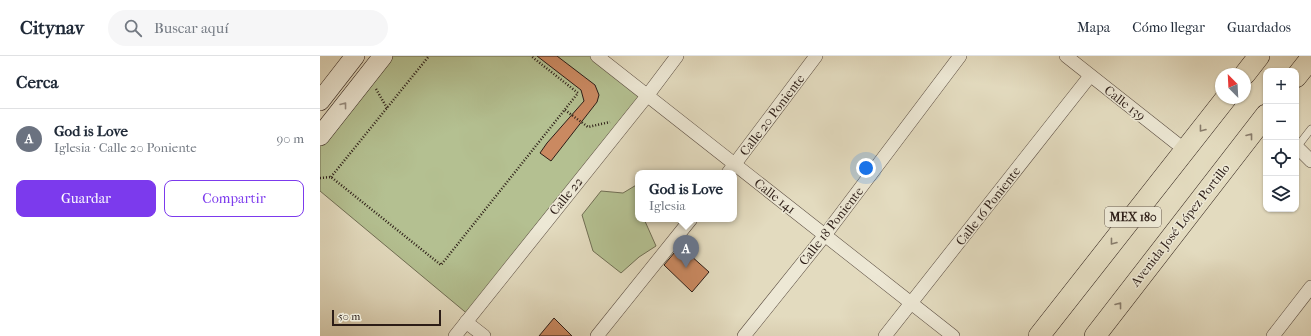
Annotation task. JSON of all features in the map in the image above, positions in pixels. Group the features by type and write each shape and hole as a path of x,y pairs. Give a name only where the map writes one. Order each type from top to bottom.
{"main road":[{"path":"320,101 355,56"},
{"path":"320,136 382,56"},
{"path":"1250,68 1259,56"},
{"path":"1299,73 1311,58"},
{"name":"MEX 180","path":"1040,336 1221,104"},
{"name":"Avenida José López Portillo","path":"1095,336 1263,120"}],"street":[{"name":"Calle 141","path":"597,56 647,96 731,169"},
{"name":"Calle 22","path":"455,336 630,118 677,56"},
{"name":"Calle 20 Poniente","path":"731,169 816,56"},
{"name":"Calle 18 Poniente","path":"744,336 825,235 960,56"},
{"name":"Calle 139","path":"1066,56 1185,150"},
{"name":"Calle 16 Poniente","path":"885,336 1090,76"},
{"path":"1299,150 1311,161"},
{"name":"Calle 141","path":"737,173 825,235 953,336"},
{"path":"597,336 689,222"},
{"path":"1272,336 1311,287"},
{"path":"466,322 484,336"}],"lane":[{"path":"1299,143 1311,129"}],"path":[{"path":"331,177 429,56"},
{"path":"320,178 331,177 441,265 578,93 531,56"},
{"path":"565,110 588,127 630,118"}],"green space":[{"path":"383,56 597,56 647,96 470,316 320,191 320,136"},
{"path":"635,186 635,222 645,222 656,246 639,257 621,273 593,251 582,215 601,191 623,193"}],"building":[{"path":"537,56 557,56 595,85 599,95 597,102 551,161 540,153 584,101 581,90"},
{"path":"680,246 709,272 692,292 664,265"},
{"path":"554,318 572,336 539,336"}],"place":[{"name":"God is Love","path":"686,268"}]}
